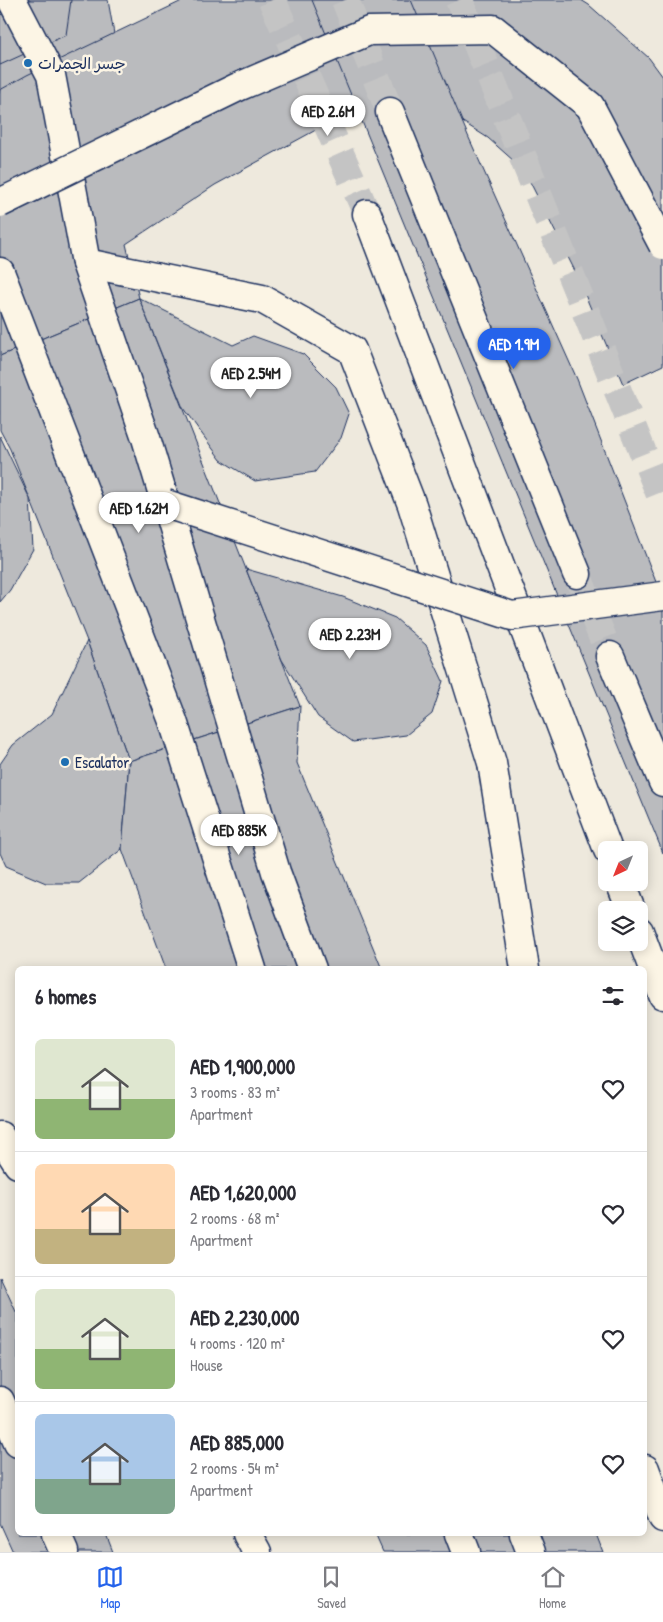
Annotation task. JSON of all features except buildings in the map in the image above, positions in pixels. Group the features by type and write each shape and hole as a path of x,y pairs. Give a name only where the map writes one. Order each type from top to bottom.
{"street":[{"path":"12,0 51,75 86,263 146,438 276,872 311,966"},
{"path":"0,203 238,87 369,31 493,29 590,106 663,245"},
{"path":"390,112 577,574"},
{"path":"367,214 605,841"},
{"path":"86,263 262,299 352,350 412,505 492,763 525,966"},
{"path":"0,272 6,311 173,721 251,966"},
{"path":"166,504 512,616 663,596"},
{"path":"610,656 663,782"},
{"path":"644,951 656,993"},
{"path":"0,1402 15,1436"},
{"path":"647,1474 663,1518"},
{"path":"57,1536 64,1552"},
{"path":"248,1536 257,1552"},
{"path":"460,1536 466,1552"},
{"path":"525,1536 531,1552"}],"tunnel":[{"path":"272,0 367,214"},
{"path":"345,0 390,112"},
{"path":"459,0 663,502"},
{"path":"577,574 610,656"}],"place":[{"name":"جسر الجمرات","path":"28,63"},
{"name":"Escalator","path":"65,762"}]}
